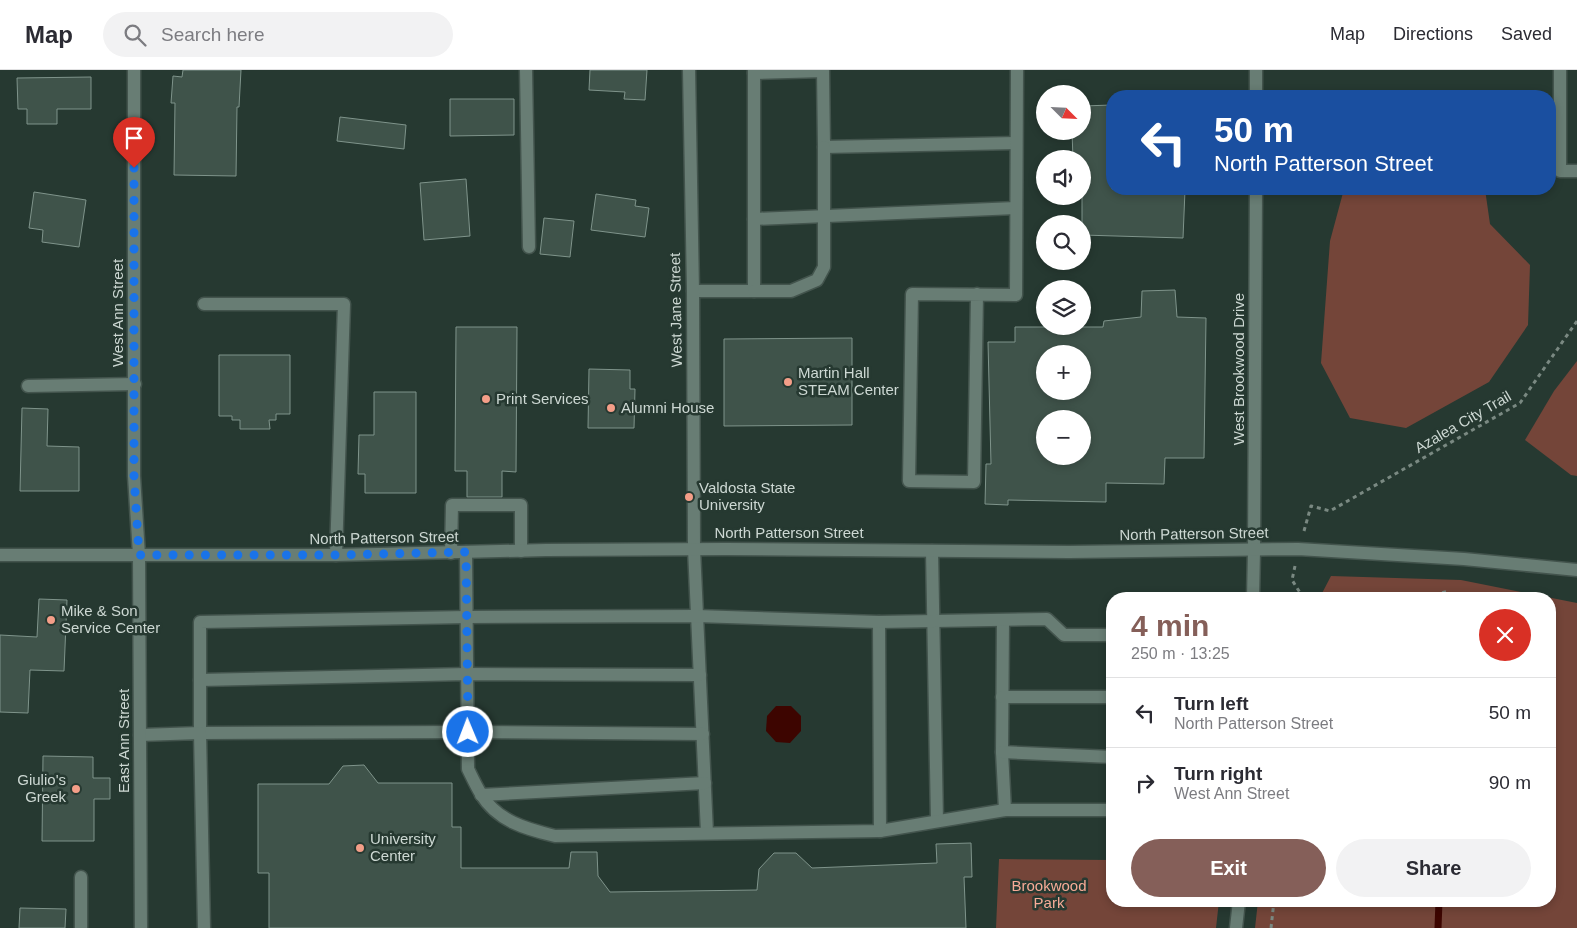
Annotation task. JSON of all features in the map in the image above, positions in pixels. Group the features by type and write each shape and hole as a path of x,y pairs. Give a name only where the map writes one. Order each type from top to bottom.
{"main road":[{"name":"West Ann Street","path":"134,70 134,476 139,555"},
{"path":"526,70 529,247"},
{"name":"West Jane Street","path":"689,70 693,291 694,550 707,834"},
{"path":"977,294 974,482 910,481 912,294 977,294 1016,295 1017,70"},
{"path":"1256,70 1256,90"},
{"path":"1560,70 1560,171 1577,171"},
{"path":"693,291 754,291 791,291 817,280 824,267 823,71 754,71 754,291"},
{"path":"824,147 1016,143"},
{"name":"West Brookwood Drive","path":"1253,592 1256,195"},
{"path":"754,219 1016,208"},
{"path":"204,304 344,304 336,555"},
{"path":"28,386 134,384"},
{"path":"451,553 452,505 521,505 521,551"},
{"name":"North Patterson Street","path":"0,555 336,555 694,550 1078,552 1298,549 1454,558 1577,570"},
{"path":"932,550 937,821"},
{"path":"466,552 468,769 482,795 498,814 528,830 555,836 880,831 1005,810 1106,810"},
{"name":"East Ann Street","path":"139,555 141,928"},
{"path":"204,928 200,622 467,617 697,616 879,622 1047,619 1064,635 1106,635"},
{"path":"1004,621 1002,752 1005,810"},
{"path":"879,622 880,831"},
{"path":"200,680 467,674 700,675"},
{"path":"1002,696 1106,696"},
{"path":"140,734 468,732 703,734"},
{"path":"1002,752 1106,757"},
{"path":"482,795 705,783"},
{"path":"81,877 81,928"},
{"path":"1236,928 1238,907"}],"path":[{"name":"Azalea City Trail","path":"1330,511 1520,403 1577,321"},
{"path":"1444,592 1448,591"},
{"path":"1271,928 1273,907"}],"green space":[{"path":"1342,195 1486,195 1490,224 1530,265 1528,325 1489,382 1406,428 1350,418 1321,363 1330,241"},
{"path":"1577,361 1577,476 1571,475 1525,440 1554,391"},
{"path":"1331,576 1461,580 1522,592 1323,592"},
{"path":"1556,599 1577,603 1577,928 1255,928 1257,907 1556,907"},
{"name":"Brookwood Park","path":"999,859 1106,860 1106,907 1218,907 1216,928 996,928"}],"shaded area":[{"path":"776,706 791,706 801,716 801,731 790,743 776,742 766,731 767,716"}],"building":[{"path":"183,70 241,70 239,107 237,107 236,176 174,175 175,103 171,103 173,76 182,77"},
{"path":"590,70 647,70 645,100 624,99 625,92 589,90"},
{"path":"91,77 91,109 57,109 57,124 27,124 27,109 18,109 17,78"},
{"path":"450,99 514,99 514,135 450,136"},
{"path":"1106,105 1106,195 1185,195 1183,238 1091,235 1091,215 1082,215 1082,205 1091,205 1091,150 1073,150 1072,140 1091,140 1091,106"},
{"path":"340,117 406,125 404,149 337,141"},
{"path":"466,179 470,236 424,240 420,183"},
{"path":"34,192 86,200 79,247 42,242 43,230 29,228"},
{"path":"596,194 636,200 635,206 649,208 645,237 591,230"},
{"path":"544,218 574,221 570,257 540,254"},
{"path":"1175,290 1177,317 1206,318 1204,458 1165,458 1164,484 1106,483 1106,502 1008,500 1008,505 985,504 986,464 991,464 988,342 1015,342 1015,327 1036,327 1036,335 1091,335 1091,327 1103,327 1104,321 1141,317 1142,291"},
{"name":"Print Services","path":"456,327 517,327 516,472 502,471 502,497 467,497 467,471 455,471"},
{"name":"Martin Hall STEAM Center","path":"852,338 852,425 724,426 724,339"},
{"path":"219,355 290,355 290,414 276,414 276,420 269,420 270,429 240,429 240,420 232,420 232,416 219,416"},
{"name":"Alumni House","path":"589,369 630,370 630,389 635,389 634,428 588,428"},
{"path":"374,392 416,392 416,493 365,493 365,474 358,474 359,435 374,435"},
{"path":"22,408 48,409 47,446 79,447 79,491 20,491"},
{"path":"39,599 67,600 64,671 30,670 28,713 0,712 0,635 37,637"},
{"name":"Giulio's Greek","path":"43,756 93,757 93,778 110,778 110,799 94,799 94,841 42,841"},
{"name":"University Center","path":"364,765 378,783 452,783 452,827 461,827 461,868 569,868 571,852 597,852 598,876 610,892 757,890 759,869 774,853 796,853 812,868 937,863 936,844 971,843 972,877 964,877 966,928 269,928 269,873 258,873 258,784 329,784 343,766"},
{"path":"20,908 66,909 65,928 19,928"}],"waterway":[{"path":"1438,928 1439,907"}],"place":[{"name":"Martin Hall STEAM Center","path":"788,382"},
{"name":"Print Services","path":"486,399"},
{"name":"Alumni House","path":"611,408"},
{"name":"Valdosta State University","path":"689,497"},
{"name":"Mike & Son Service Center","path":"51,620"},
{"name":"Giulio's Greek","path":"76,789"},
{"name":"University Center","path":"360,848"}],"route":[{"path":"134,168 134,476 139,555 336,555 466,552 468,732"}]}
